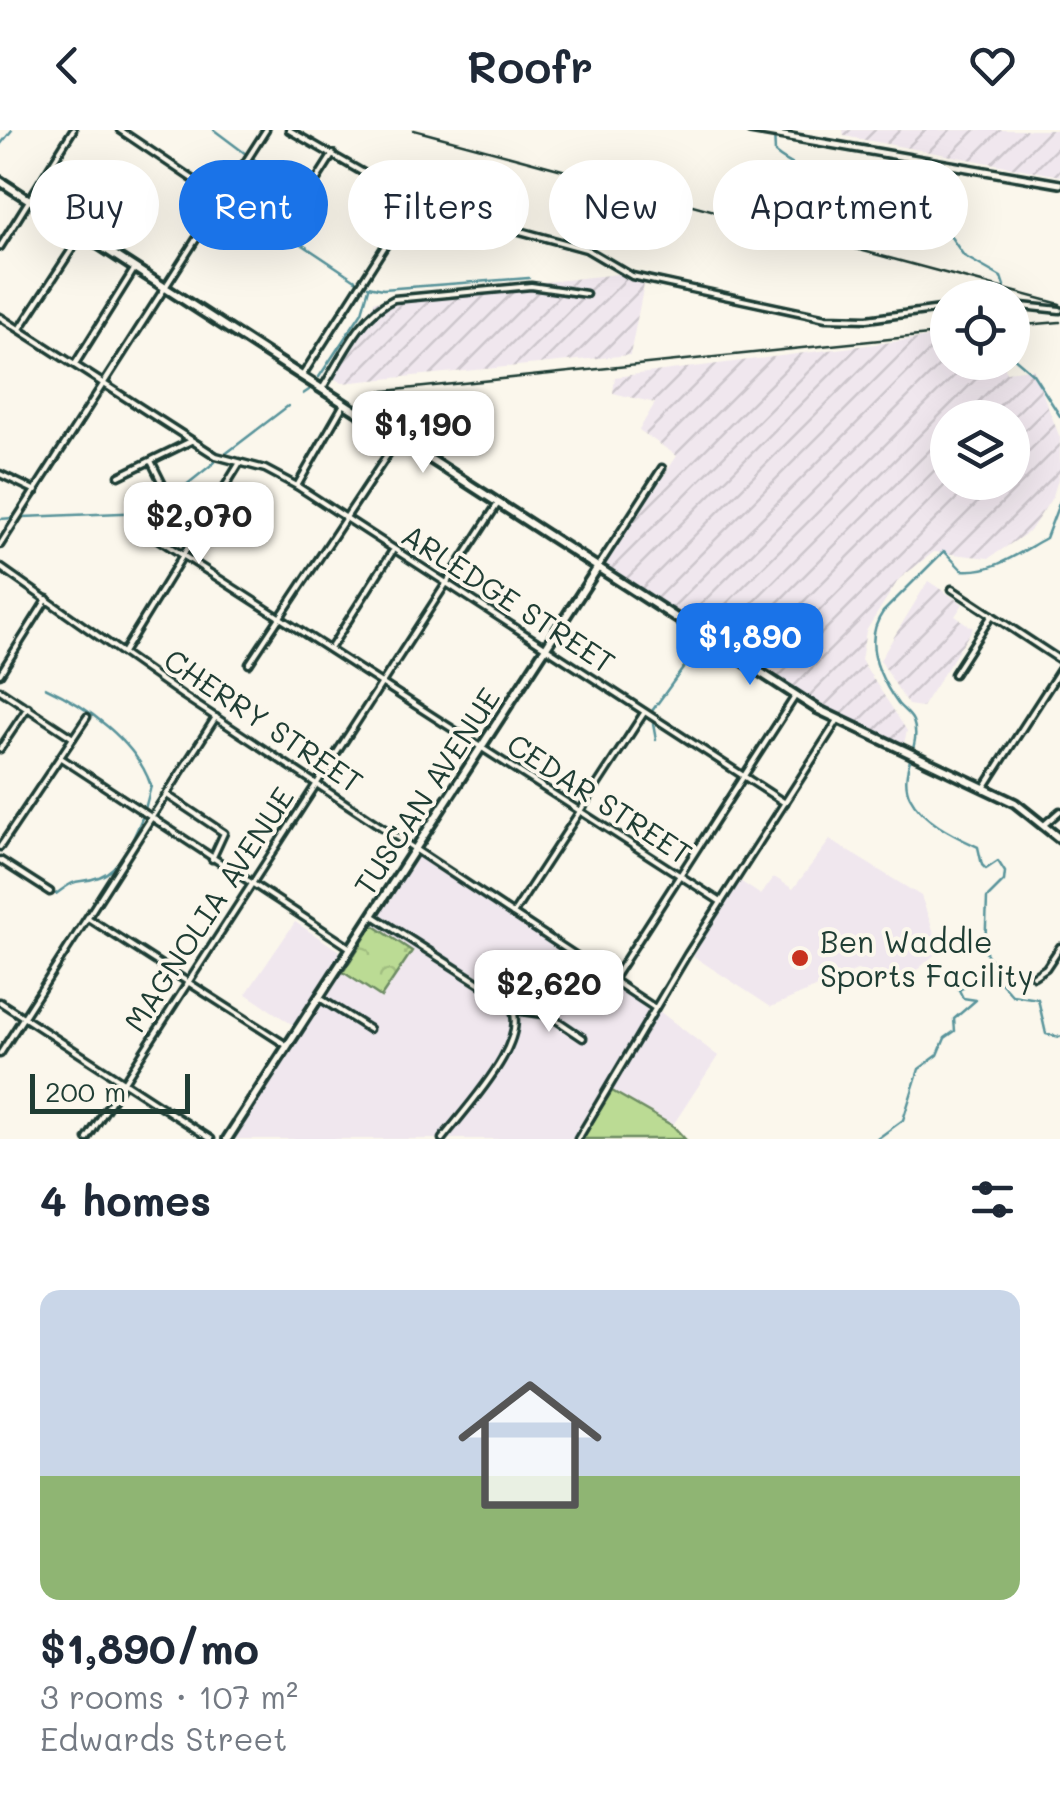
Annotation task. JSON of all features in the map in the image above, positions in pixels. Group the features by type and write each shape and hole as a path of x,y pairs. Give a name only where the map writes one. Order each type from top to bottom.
{"main road":[{"path":"0,181 30,200"},
{"path":"107,250 796,696 900,751 984,788 1046,824 1060,839"},
{"name":"TUSCAN AVENUE","path":"226,1139 598,567"}],"street":[{"path":"55,160 74,130"},
{"path":"120,130 131,133 179,167"},
{"path":"247,160 266,130"},
{"path":"288,130 348,163"},
{"path":"750,130 1060,184"},
{"path":"328,162 333,154"},
{"path":"0,246 30,200"},
{"path":"529,233 586,249 632,276 796,315 867,319 930,310"},
{"path":"20,329 72,250"},
{"path":"0,545 189,250"},
{"path":"302,376 383,250"},
{"path":"74,364 136,268"},
{"path":"322,389 366,320 378,306 394,299 531,286 586,294"},
{"path":"1030,306 1060,310"},
{"name":"ARLEDGE STREET","path":"0,317 192,440 239,464 265,469 297,486 785,802"},
{"path":"297,486 344,404"},
{"path":"250,664 398,438"},
{"path":"119,476 192,440"},
{"path":"151,461 170,499 206,523"},
{"path":"124,651 239,464"},
{"name":"TUSCAN AVENUE","path":"598,567 662,468"},
{"path":"0,474 36,491"},
{"name":"MAGNOLIA AVENUE","path":"87,1139 498,502"},
{"name":"CEDAR STREET","path":"153,536 721,902"},
{"path":"330,649 394,550"},
{"name":"CHERRY STREET","path":"0,567 216,717 655,1008"},
{"path":"952,590 1060,660"},
{"path":"0,674 47,599"},
{"path":"954,674 993,614"},
{"path":"984,788 1060,670"},
{"path":"0,690 74,738"},
{"path":"612,982 796,696"},
{"path":"0,749 28,708"},
{"path":"513,914 645,712"},
{"path":"0,847 86,717"},
{"path":"0,1054 216,717"},
{"path":"578,1139 655,1008 838,720"},
{"path":"61,758 351,948"},
{"path":"167,795 224,833 212,858"},
{"path":"1046,824 1060,812"},
{"path":"0,860 50,892"},
{"path":"372,914 515,1010 543,1013 584,1038"},
{"path":"88,918 287,1046"},
{"path":"1034,976 1046,968 1060,947"},
{"path":"318,997 369,1029"},
{"path":"0,1002 211,1139"},
{"path":"442,1139 514,1038 515,1010"}],"shaded area":[{"path":"843,130 1060,130 1060,176 844,136"},
{"path":"618,274 644,284 630,355 342,383 326,374 375,301"},
{"path":"930,337 930,380 1030,380 1033,369 1060,438 1060,472 1053,496 1030,531 989,558 934,552 899,579 866,631 861,660 907,731 903,747 833,714 603,566 677,456 639,430 655,403 613,393 615,377"},
{"path":"928,581 963,604 955,616 973,628 922,707 908,705 880,660"},
{"path":"830,840 921,896 940,950 908,978 896,982 857,970 771,1007 693,956 740,881 761,895 774,877 793,889"},
{"path":"416,848 655,1008 718,1056 673,1125 685,1139 227,1139"},
{"path":"295,922 341,952 293,1025 246,994"}],"green space":[{"path":"373,925 412,951 381,997 343,972"},
{"path":"612,1091 673,1126 685,1139 582,1139"}],"waterway":[{"path":"0,145 12,130"},
{"path":"214,130 246,154"},
{"path":"774,130 775,153 824,183 838,197 861,200 895,217 931,220 946,230 964,256 1002,280"},
{"path":"310,250 357,281"},
{"path":"368,286 383,289 529,278"},
{"path":"319,377 362,312 369,288"},
{"path":"1030,371 1060,416"},
{"path":"303,394 309,390"},
{"path":"224,455 288,406"},
{"path":"175,494 215,462"},
{"path":"23,517 146,512 165,501"},
{"path":"1060,501 1046,538 1006,560 985,568 962,570 944,551 883,612 874,635 876,659 885,682 913,721 915,740 906,778 910,797 931,820 978,847 986,869 998,861 1005,872 1004,881 987,898 985,951 994,966 992,973 1012,995 1038,999 1046,1034 1060,1037"},
{"path":"0,519 13,518"},
{"path":"652,711 687,663"},
{"path":"45,687 108,727 134,754 151,786 145,809"},
{"path":"653,724 656,740"},
{"path":"56,894 70,884 99,877 114,867 142,818"},
{"path":"877,1139 903,1120 919,1069 938,1055 945,1038 955,1031 954,1019 976,1000 963,998 959,990 992,973"}],"railway":[{"path":"414,130 1060,304"},
{"path":"1030,324 1060,322"},
{"path":"376,392 930,335"}],"place":[{"name":"Ben Waddle Sports Facility","path":"800,958"}]}
